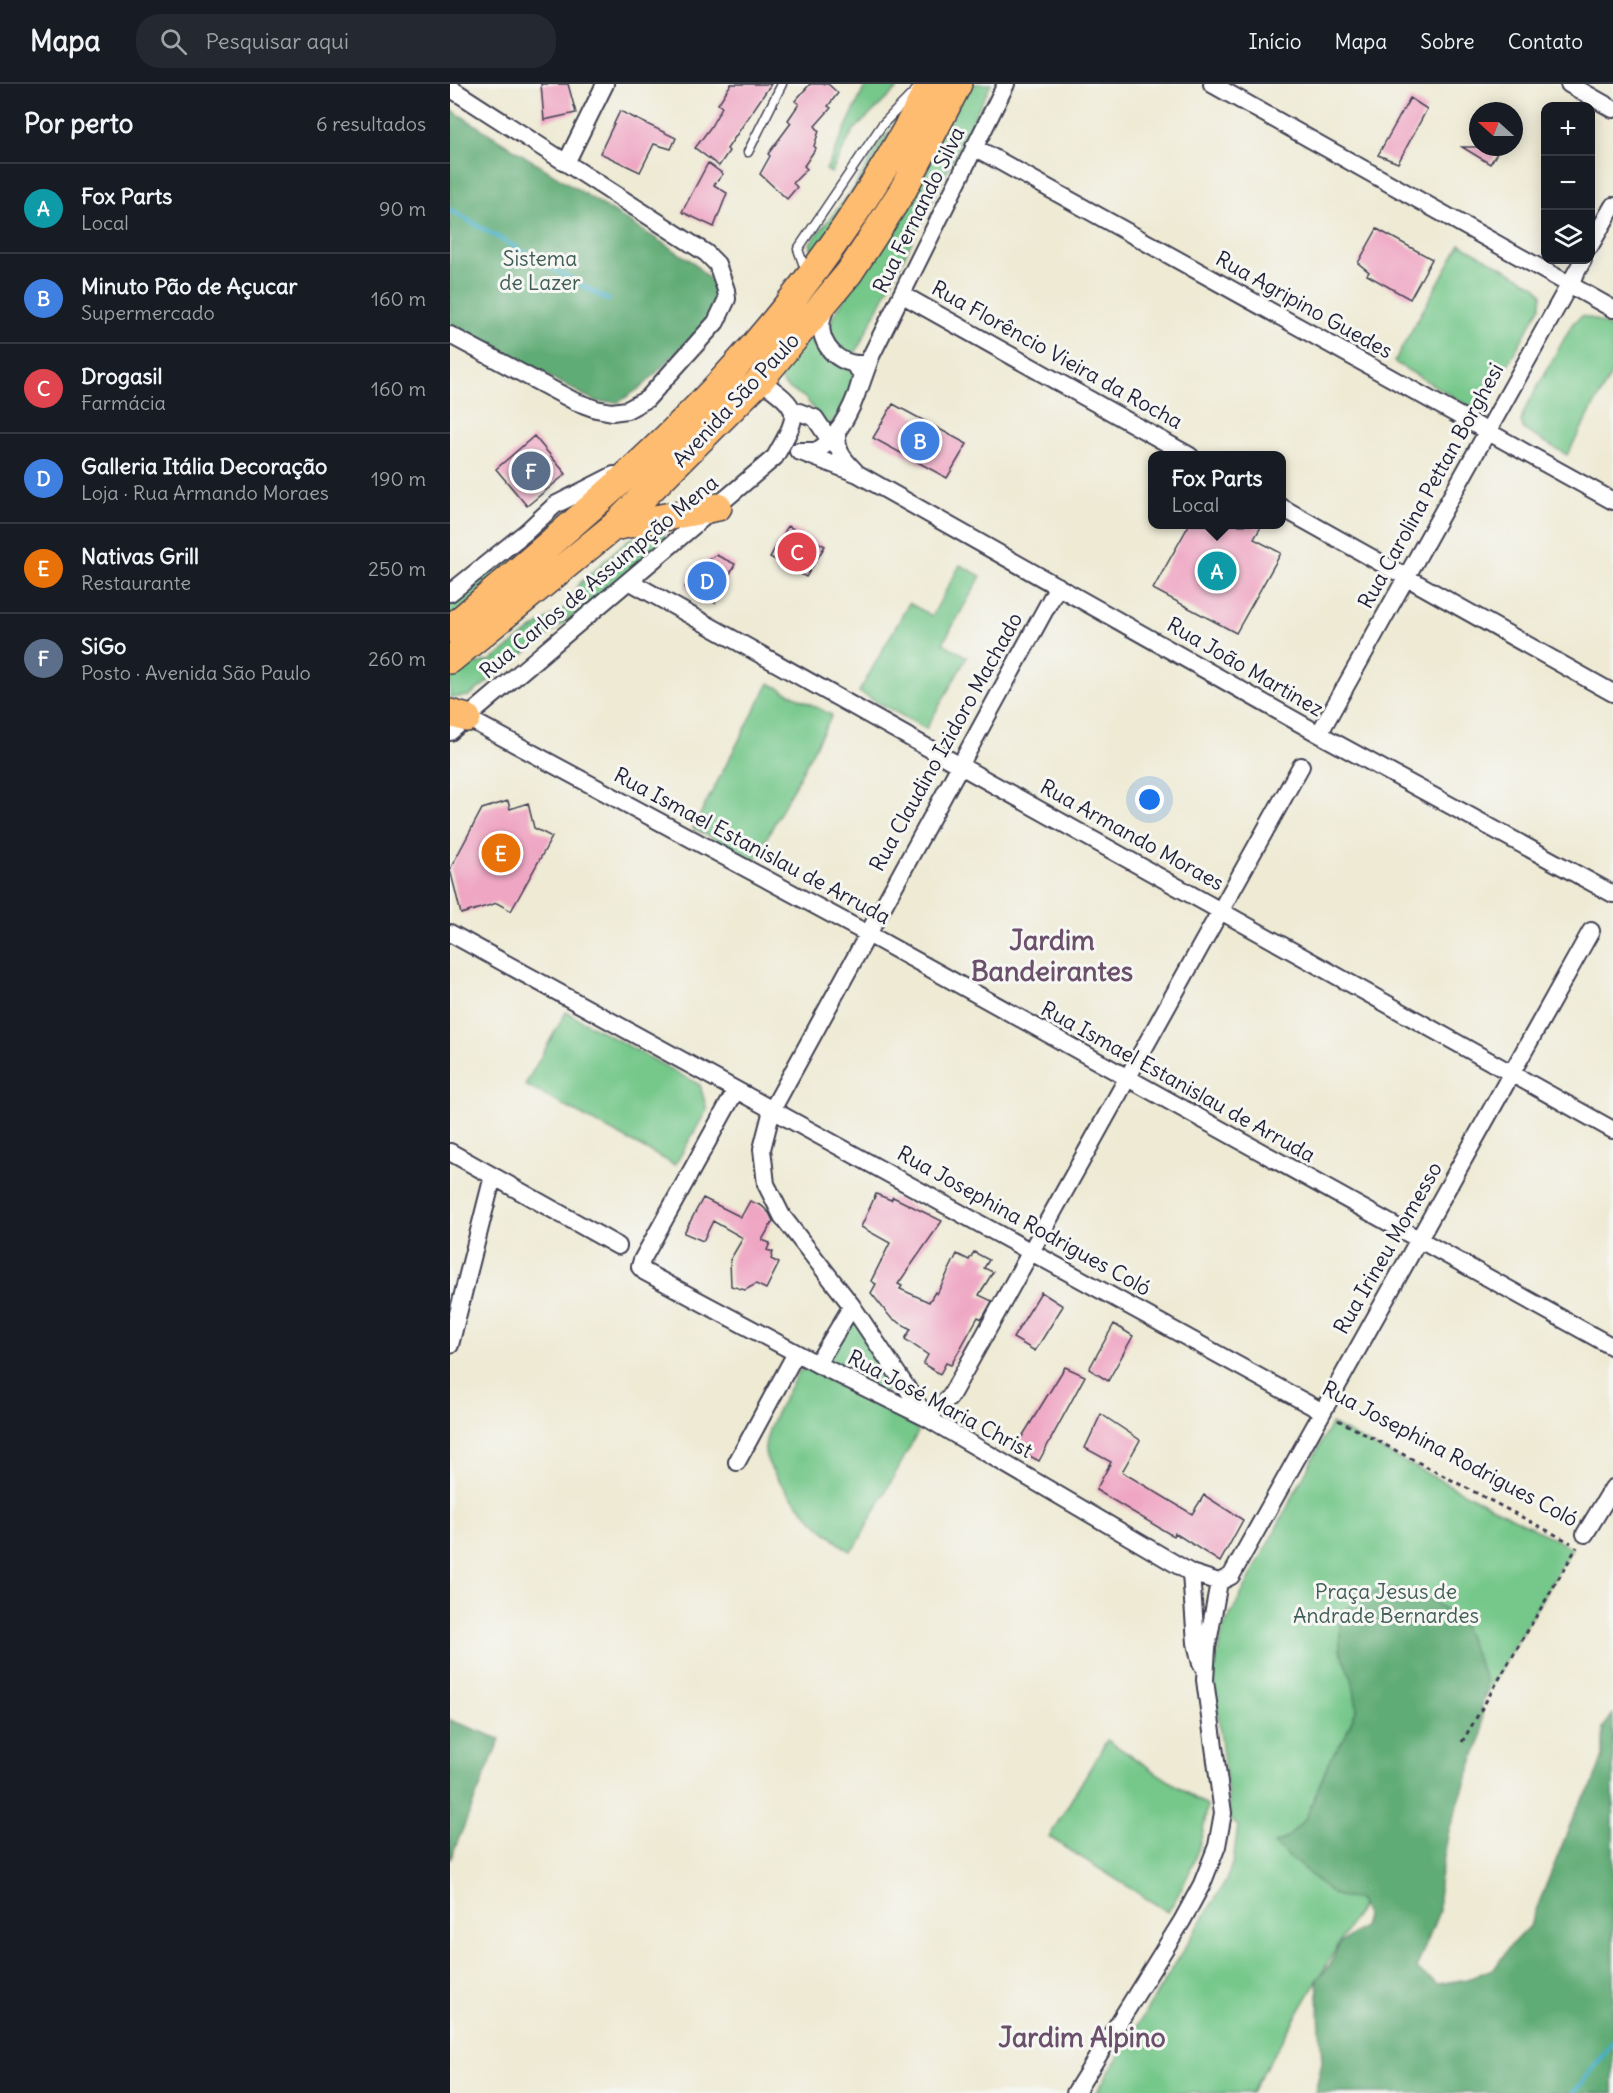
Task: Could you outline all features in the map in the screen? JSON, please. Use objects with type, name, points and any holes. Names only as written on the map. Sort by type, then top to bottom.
[{"type":"main road","name":"Avenida São Paulo","points":[[450,629],[622,481],[723,380],[809,277],[850,222],[906,132],[931,84]]},
{"type":"main road","name":"Avenida São Paulo","points":[[450,660],[613,527],[760,381],[849,273],[903,190],[958,84]]},
{"type":"main road","points":[[723,380],[743,375],[760,381]]},
{"type":"main road","points":[[613,527],[718,507]]},
{"type":"street","points":[[567,161],[605,84]]},
{"type":"street","name":"Rua Fernando Silva","points":[[798,451],[817,451],[834,434],[860,387],[872,356],[1006,84]]},
{"type":"street","points":[[1212,84],[1613,309]]},
{"type":"street","points":[[1569,84],[1613,109]]},
{"type":"street","points":[[450,88],[567,161],[706,253],[723,276],[727,299],[716,322],[647,399],[627,410],[612,412],[596,409],[574,400],[450,335]]},
{"type":"street","name":"Rua Agripino Guedes","points":[[974,147],[1613,501]]},
{"type":"street","points":[[1595,237],[1613,206]]},
{"type":"street","name":"Rua Carolina Pettan Borghesi","points":[[1319,734],[1581,264]]},
{"type":"street","points":[[849,273],[823,315],[820,330],[824,344],[832,353],[860,365],[872,356]]},
{"type":"street","name":"Rua Florêncio Vieira da Rocha","points":[[903,294],[1181,451]]},
{"type":"street","points":[[854,364],[862,373],[860,387]]},
{"type":"street","points":[[760,381],[784,398],[794,410],[815,418],[834,434]]},
{"type":"street","points":[[775,457],[795,421],[794,410]]},
{"type":"street","name":"Rua João Martinez","points":[[834,434],[838,450],[858,474]]},
{"type":"street","points":[[450,593],[526,532],[555,505],[608,480],[638,455],[668,435]]},
{"type":"street","points":[[775,457],[798,451]]},
{"type":"street","name":"Rua João Martinez","points":[[798,451],[858,474],[1319,734],[1613,894]]},
{"type":"street","name":"Rua Carlos de Assumpção Mena","points":[[456,721],[629,581],[775,457]]},
{"type":"street","points":[[1286,510],[1613,693]]},
{"type":"street","name":"Rua Armando Moraes","points":[[629,581],[1613,1130]]},
{"type":"street","name":"Rua Claudino Izidoro Machado","points":[[927,1418],[852,1306],[782,1216],[766,1184],[762,1149],[772,1110],[958,764],[1058,585]]},
{"type":"street","name":"Rua Ismael Estanislau de Arruda","points":[[456,721],[868,934],[1127,1080],[1613,1347]]},
{"type":"street","points":[[927,1418],[950,1397],[1301,766]]},
{"type":"street","name":"Rua Irineu Momesso","points":[[1219,1582],[1231,1576],[1591,931]]},
{"type":"street","name":"Rua Josephina Rodrigues Coló","points":[[450,933],[1322,1411]]},
{"type":"street","name":"Rua José Maria Christ","points":[[736,1090],[640,1267],[645,1272],[796,1353],[927,1418],[1191,1573],[1219,1582]]},
{"type":"street","points":[[450,1152],[618,1246]]},
{"type":"street","points":[[450,1345],[493,1176]]},
{"type":"street","points":[[817,1364],[852,1306]]},
{"type":"street","points":[[736,1462],[796,1353]]},
{"type":"street","points":[[1581,1540],[1613,1488]]},
{"type":"street","points":[[1075,2093],[1182,1921],[1202,1884],[1217,1846],[1223,1813],[1205,1680],[1196,1643],[1191,1573]]},
{"type":"street","points":[[1205,1680],[1219,1582]]},
{"type":"lane","points":[[748,152],[782,84]]},
{"type":"lane","points":[[809,277],[798,249],[882,125],[923,84]]},
{"type":"path","name":"Rua Josephina Rodrigues Coló","points":[[1322,1411],[1581,1540]]},
{"type":"path","points":[[1462,1742],[1581,1540]]},
{"type":"green space","points":[[866,84],[902,84],[853,131],[831,173],[826,170]]},
{"type":"green space","points":[[969,84],[991,84],[854,356],[843,353],[832,343],[829,327],[834,314],[861,276]]},
{"type":"green space","name":"Sistema de Lazer","points":[[450,109],[693,262],[712,282],[714,301],[706,323],[643,386],[619,402],[597,402],[450,324]]},
{"type":"green space","points":[[899,123],[816,251],[811,248],[810,243],[852,191],[882,139]]},
{"type":"green space","points":[[1460,244],[1536,286],[1542,294],[1541,306],[1487,401],[1481,407],[1474,409],[1394,362]]},
{"type":"green space","points":[[1582,316],[1594,319],[1613,329],[1613,371],[1567,455],[1524,430],[1521,422],[1524,411],[1573,323]]},
{"type":"green space","points":[[810,330],[820,354],[852,371],[852,386],[847,401],[827,427],[807,400],[786,386],[780,378],[779,371]]},
{"type":"green space","points":[[573,503],[578,506],[450,622],[450,604]]},
{"type":"green space","points":[[663,532],[667,543],[469,696],[450,698],[450,677],[464,667],[492,660],[531,630],[565,608],[579,584],[629,539]]},
{"type":"green space","points":[[960,565],[981,576],[943,643],[967,657],[926,729],[859,692],[909,603],[932,616]]},
{"type":"green space","points":[[769,683],[832,715],[755,860],[693,828]]},
{"type":"green space","points":[[566,1012],[700,1085],[707,1110],[675,1165],[525,1085]]},
{"type":"green space","points":[[853,1314],[895,1375],[884,1393],[823,1365]]},
{"type":"green space","points":[[807,1369],[916,1427],[918,1432],[856,1546],[850,1551],[827,1533],[798,1504],[784,1488],[767,1458],[765,1446],[774,1417],[799,1371]]},
{"type":"green space","name":"Praça Jesus de Andrade Bernardes","points":[[1331,1424],[1572,1548],[1251,2093],[1096,2093],[1226,1881],[1233,1861],[1238,1826],[1231,1821],[1213,1673],[1223,1629]]},
{"type":"green space","points":[[1387,1590],[1415,1590],[1460,1619],[1486,1681],[1482,1707],[1482,1735],[1449,1830],[1439,1883],[1439,1911],[1416,1969],[1438,1984],[1468,1979],[1495,1968],[1510,1946],[1530,1925],[1577,1808],[1592,1786],[1603,1756],[1603,1728],[1613,1714],[1613,2093],[1315,2093],[1322,2062],[1317,1979],[1330,1965],[1340,1943],[1363,1927],[1366,1916],[1358,1899],[1343,1898],[1332,1893],[1274,1844],[1287,1838],[1306,1818],[1330,1759],[1345,1737],[1357,1708],[1352,1678],[1340,1650],[1340,1622],[1357,1595]]},
{"type":"green space","points":[[450,1720],[500,1739],[450,1860]]},
{"type":"green space","points":[[1107,1740],[1207,1806],[1202,1835],[1194,1861],[1168,1912],[1049,1837]]},
{"type":"building","points":[[541,84],[568,84],[576,113],[544,120]]},
{"type":"building","points":[[731,84],[771,84],[727,149],[729,151],[719,166],[695,148],[722,107],[718,104]]},
{"type":"building","points":[[810,84],[828,84],[838,93],[828,106],[831,108],[815,126],[819,131],[814,146],[816,148],[804,166],[807,169],[793,183],[797,187],[787,199],[760,174],[770,156],[768,154],[791,123],[788,120],[799,104],[795,101]]},
{"type":"building","points":[[1410,98],[1427,109],[1398,163],[1378,155]]},
{"type":"building","points":[[620,111],[676,138],[671,149],[654,144],[640,172],[600,153]]},
{"type":"building","points":[[1477,156],[1495,156],[1490,164]]},
{"type":"building","points":[[708,163],[723,174],[714,185],[727,193],[714,227],[682,212]]},
{"type":"building","points":[[1377,229],[1432,259],[1410,299],[1367,275],[1369,272],[1358,263]]},
{"type":"building","points":[[893,404],[967,444],[947,478],[873,438]]},
{"type":"building","points":[[534,436],[566,474],[527,506],[496,469]]},
{"type":"building","points":[[788,526],[825,546],[806,577],[770,557]]},
{"type":"building","points":[[1187,529],[1260,529],[1254,539],[1281,553],[1236,633],[1153,589]]},
{"type":"building","points":[[716,555],[735,564],[715,603],[685,587],[692,576],[698,575],[705,561]]},
{"type":"building","points":[[508,801],[510,809],[528,803],[534,828],[552,837],[511,911],[497,903],[461,914],[450,869],[482,809]]},
{"type":"building","points":[[876,1194],[891,1200],[893,1197],[942,1221],[898,1284],[902,1286],[900,1289],[929,1302],[935,1292],[937,1294],[957,1254],[969,1260],[974,1252],[989,1260],[984,1268],[993,1272],[979,1295],[992,1301],[982,1319],[978,1317],[951,1365],[946,1363],[940,1374],[923,1364],[928,1355],[905,1339],[911,1329],[891,1318],[871,1293],[876,1284],[871,1281],[890,1243],[861,1227]]},
{"type":"building","points":[[703,1198],[741,1217],[750,1201],[762,1206],[769,1213],[773,1221],[762,1240],[770,1243],[767,1250],[773,1252],[771,1259],[779,1263],[766,1289],[756,1284],[745,1290],[731,1286],[730,1260],[743,1238],[713,1221],[703,1241],[684,1233]]},
{"type":"building","points":[[1041,1292],[1063,1306],[1035,1351],[1013,1338]]},
{"type":"building","points":[[1114,1324],[1133,1336],[1108,1381],[1089,1369]]},
{"type":"building","points":[[1065,1367],[1085,1376],[1039,1461],[1015,1448]]},
{"type":"building","points":[[1101,1414],[1140,1440],[1122,1472],[1192,1514],[1204,1495],[1243,1520],[1220,1562],[1175,1533],[1173,1536],[1096,1490],[1111,1462],[1085,1448]]},
{"type":"waterway","points":[[450,210],[608,300]]},
{"type":"waterway","points":[[1574,2093],[1613,2042]]},
{"type":"place","name":"Minuto Pão de Açucar","points":[[920,441]]},
{"type":"place","name":"SiGo","points":[[531,471]]},
{"type":"place","name":"Drogasil","points":[[797,552]]},
{"type":"place","name":"Fox Parts","points":[[1217,571]]},
{"type":"place","name":"Galleria Itália Decoração","points":[[707,581]]},
{"type":"place","name":"Nativas Grill","points":[[501,853]]},
{"type":"district","name":"Jardim Bandeirantes","points":[[1052,956]]},
{"type":"district","name":"Jardim Alpino","points":[[1082,2038]]}]
